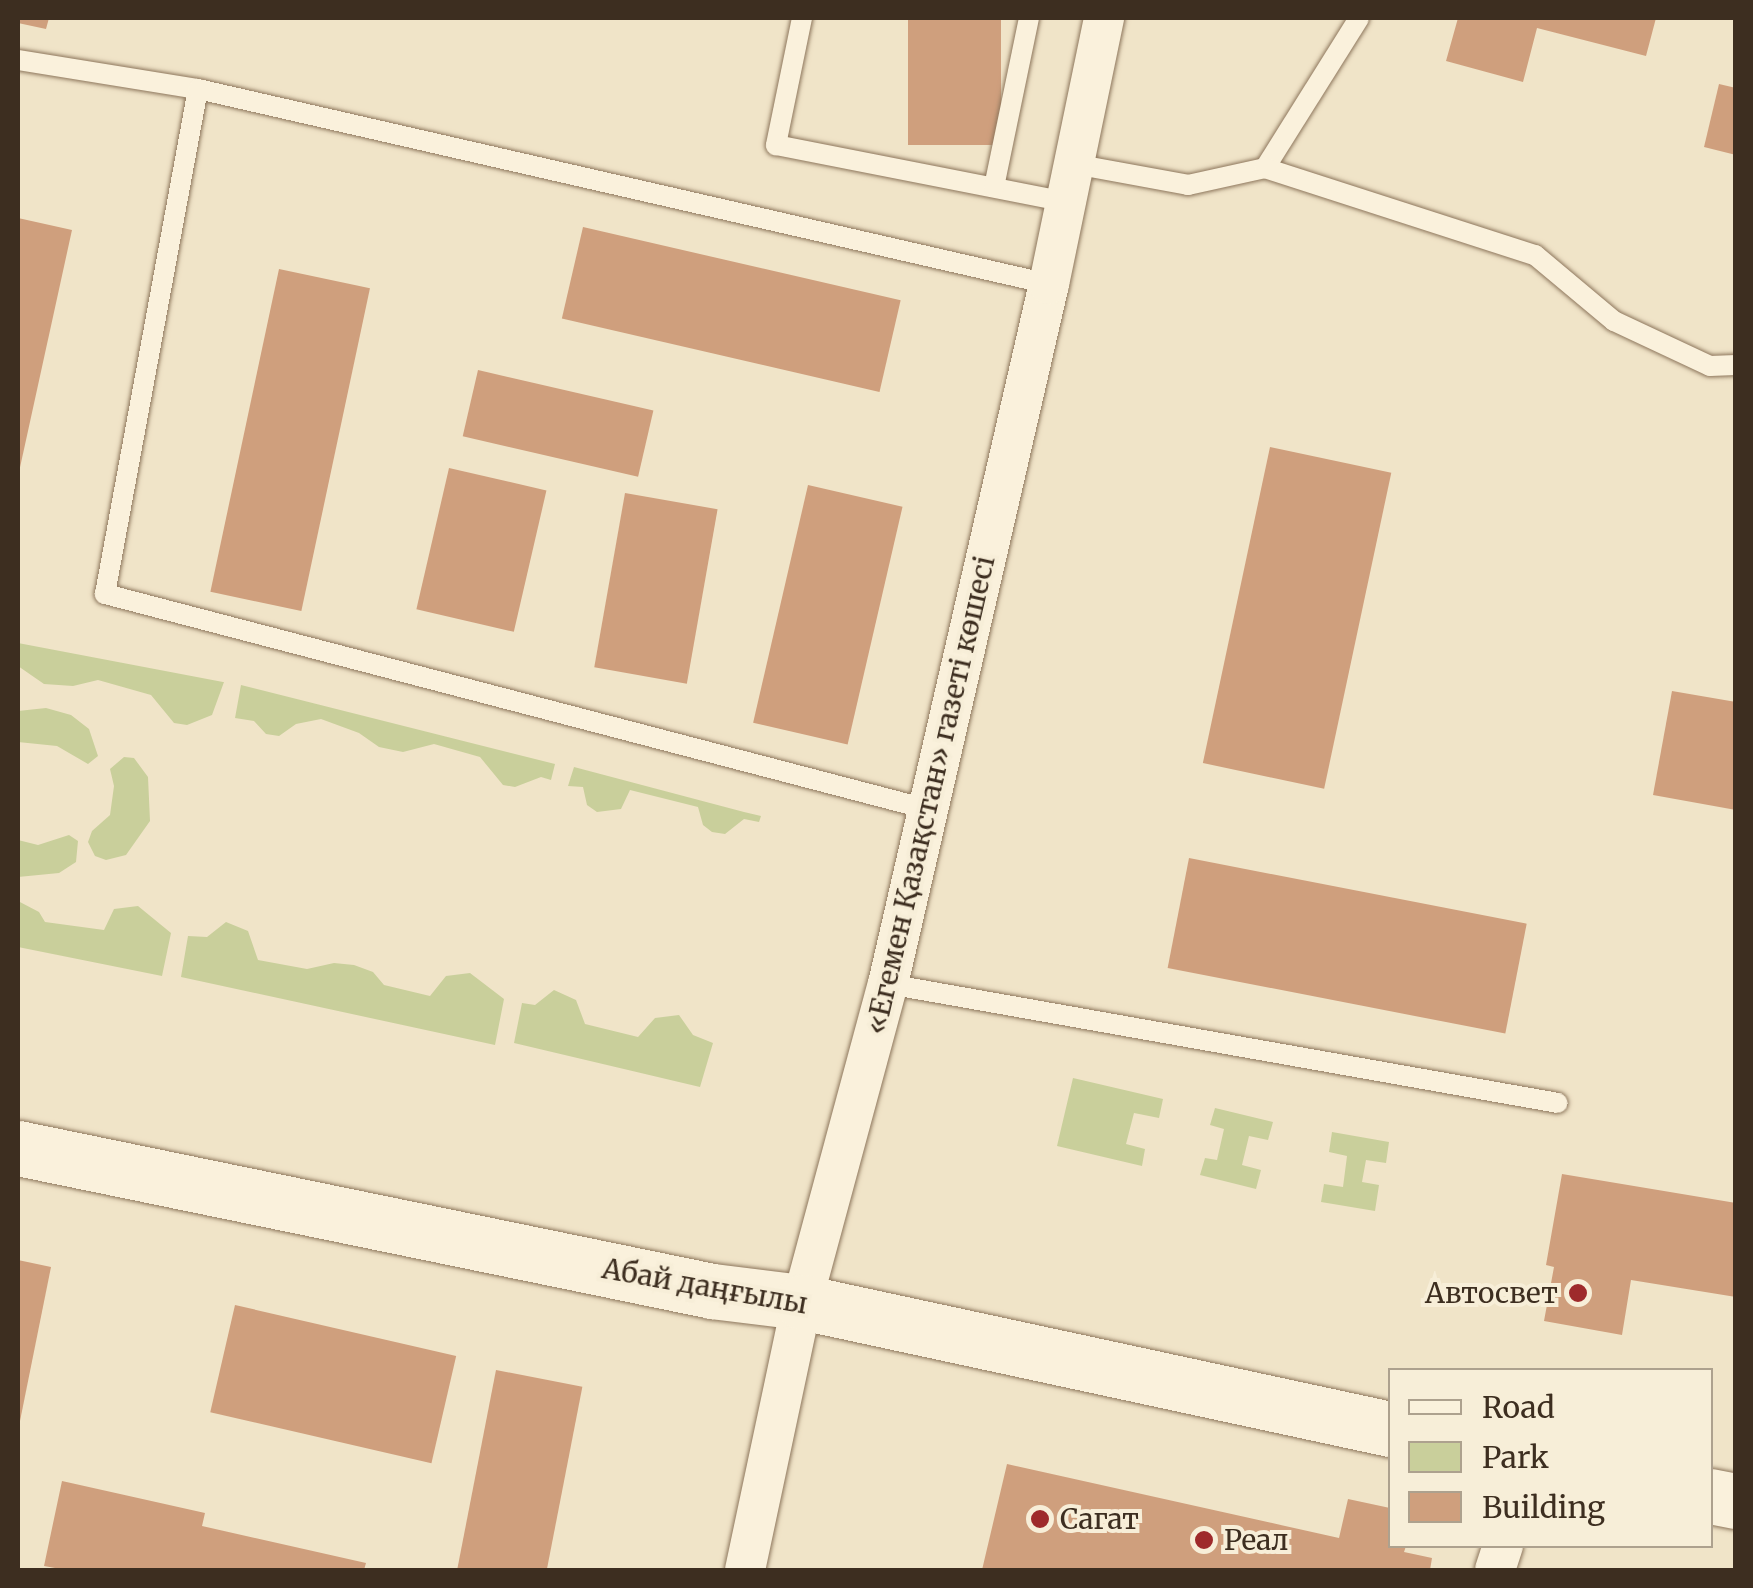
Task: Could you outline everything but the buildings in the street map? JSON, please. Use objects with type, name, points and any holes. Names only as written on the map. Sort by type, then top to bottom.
[{"type":"street","name":"«Егемен Қазақстан» газеті көшесі","points":[[746,1570],[802,1302],[888,984],[1049,284],[1104,18]]},
{"type":"street","name":"Абай даңғылы","points":[[18,1148],[712,1291],[802,1302],[1388,1429]]},
{"type":"lane","points":[[802,18],[776,145],[994,187],[1070,183],[1188,185],[1265,168],[1534,256],[1614,321],[1710,366],[1736,365]]},
{"type":"lane","points":[[994,187],[1028,18]]},
{"type":"lane","points":[[1265,168],[1359,18]]},
{"type":"lane","points":[[18,60],[198,90],[1049,284]]},
{"type":"lane","points":[[198,90],[105,594],[927,809]]},
{"type":"lane","points":[[888,984],[1558,1103]]},
{"type":"green space","points":[[18,643],[224,682],[212,715],[187,725],[174,723],[151,695],[98,680],[73,686],[44,684],[18,666]]},
{"type":"green space","points":[[241,685],[555,764],[551,780],[541,777],[515,787],[503,785],[480,757],[434,744],[403,752],[379,747],[359,733],[321,719],[296,724],[279,736],[266,734],[254,721],[235,718]]},
{"type":"green space","points":[[46,708],[71,715],[89,729],[98,756],[88,764],[57,746],[18,742],[18,711]]},
{"type":"green space","points":[[124,757],[134,758],[148,777],[150,821],[126,855],[106,860],[95,856],[88,842],[92,831],[110,815],[114,786],[110,769]]},
{"type":"green space","points":[[574,767],[761,816],[759,822],[744,819],[725,834],[712,832],[703,825],[698,807],[630,790],[621,809],[597,812],[587,805],[583,787],[568,786]]},
{"type":"green space","points":[[69,835],[78,841],[76,862],[59,873],[18,877],[18,840],[38,845]]},
{"type":"green space","points":[[18,901],[39,912],[45,922],[104,930],[114,909],[138,906],[171,933],[162,976],[18,947]]},
{"type":"green space","points":[[226,922],[248,931],[258,960],[307,969],[334,963],[354,965],[373,972],[384,985],[430,996],[446,976],[470,973],[504,999],[495,1045],[181,977],[188,936],[207,937]]},
{"type":"green space","points":[[554,990],[576,1000],[585,1024],[638,1037],[655,1018],[679,1015],[693,1035],[713,1043],[700,1087],[514,1043],[522,1003],[535,1005]]},
{"type":"green space","points":[[1073,1078],[1163,1099],[1159,1118],[1134,1113],[1126,1144],[1145,1149],[1142,1166],[1057,1146]]},
{"type":"green space","points":[[1215,1108],[1273,1122],[1268,1140],[1249,1136],[1242,1165],[1261,1170],[1256,1189],[1200,1175],[1205,1158],[1217,1160],[1224,1129],[1210,1125]]},
{"type":"green space","points":[[1332,1132],[1389,1142],[1386,1163],[1366,1160],[1362,1182],[1379,1185],[1375,1211],[1321,1202],[1324,1184],[1343,1187],[1347,1156],[1329,1152]]},
{"type":"place","name":"Автосвет","points":[[1578,1293]]},
{"type":"place","name":"Сагат","points":[[1040,1519]]},
{"type":"place","name":"Реал","points":[[1204,1540]]}]
